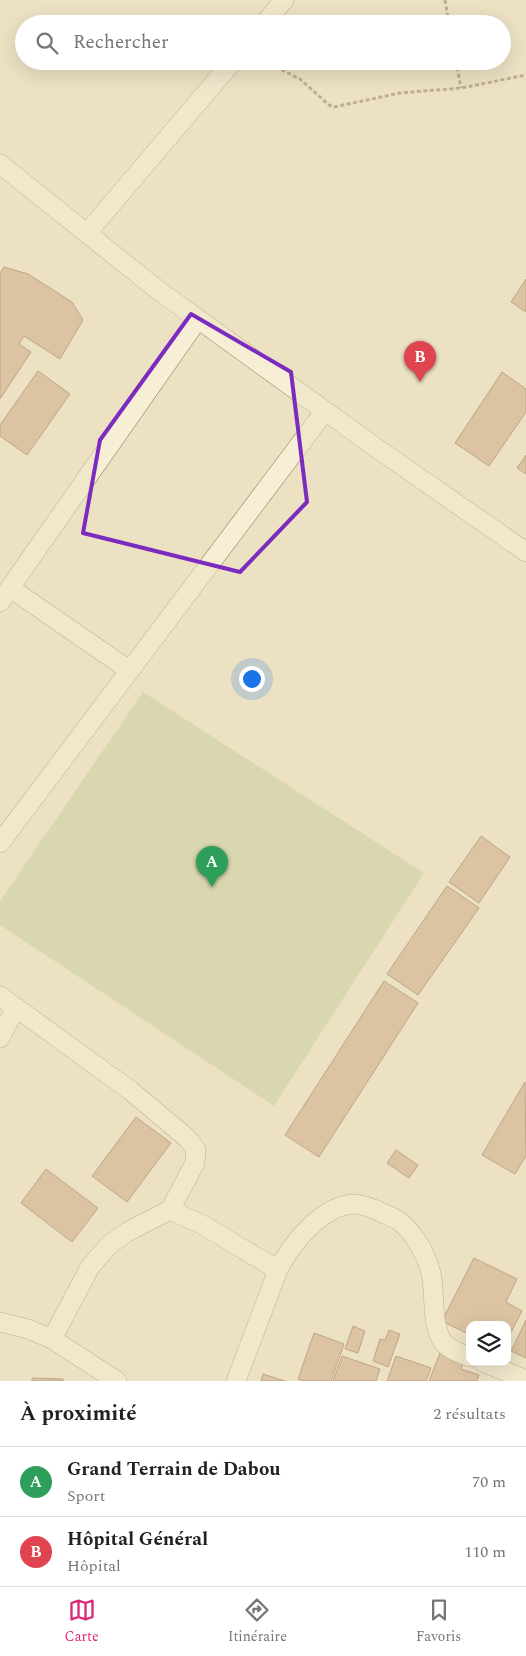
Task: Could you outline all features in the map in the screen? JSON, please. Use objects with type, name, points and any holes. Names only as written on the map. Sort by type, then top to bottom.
[{"type":"street","points":[[272,15],[284,0]]},
{"type":"street","points":[[87,233],[225,70]]},
{"type":"street","points":[[0,164],[158,290],[325,411],[526,552]]},
{"type":"street","points":[[129,670],[3,598],[198,318]]},
{"type":"street","points":[[0,843],[325,411]]},
{"type":"street","points":[[0,996],[131,1091],[187,1138],[196,1150],[195,1163],[170,1210],[127,1232],[109,1245],[90,1267],[52,1339]]},
{"type":"street","points":[[0,1038],[16,1007]]},
{"type":"street","points":[[236,1381],[286,1253],[310,1227],[332,1210],[353,1204],[372,1208],[398,1220],[416,1240],[428,1262],[434,1296],[436,1327],[442,1342],[466,1355]]},
{"type":"street","points":[[170,1210],[211,1229],[278,1270]]},
{"type":"street","points":[[0,1322],[28,1329],[52,1339],[117,1381]]},
{"type":"street","points":[[493,1366],[526,1380]]},
{"type":"path","points":[[445,0],[448,15]]},
{"type":"path","points":[[282,70],[300,79],[329,105],[334,107],[400,93],[461,88],[526,75]]},
{"type":"path","points":[[458,70],[461,88]]},
{"type":"highlighted area","points":[[191,314],[291,372],[307,502],[240,572],[83,533],[100,440]]},
{"type":"green space","points":[[143,692],[424,873],[274,1106],[0,925],[0,901]]},
{"type":"building","points":[[4,267],[28,274],[72,302],[83,320],[60,359],[24,336],[19,344],[31,352],[0,399],[0,273]]},
{"type":"building","points":[[526,279],[526,312],[511,302]]},
{"type":"building","points":[[38,371],[70,394],[27,455],[0,436],[0,425]]},
{"type":"building","points":[[502,372],[526,389],[526,412],[489,466],[455,443]]},
{"type":"building","points":[[526,455],[526,474],[517,468]]},
{"type":"building","points":[[481,836],[510,857],[479,903],[449,882]]},
{"type":"building","points":[[447,886],[479,908],[418,995],[387,974]]},
{"type":"building","points":[[384,981],[418,1003],[319,1157],[285,1135]]},
{"type":"building","points":[[525,1082],[526,1156],[515,1174],[482,1155]]},
{"type":"building","points":[[136,1117],[171,1143],[127,1202],[92,1176]]},
{"type":"building","points":[[396,1150],[418,1165],[409,1178],[387,1163]]},
{"type":"building","points":[[46,1169],[98,1208],[72,1242],[21,1203]]},
{"type":"building","points":[[474,1258],[517,1279],[506,1302],[522,1311],[511,1332],[511,1321],[466,1321],[466,1333],[442,1321]]},
{"type":"building","points":[[526,1320],[526,1358],[511,1351]]},
{"type":"building","points":[[353,1326],[365,1331],[358,1353],[345,1349]]},
{"type":"building","points":[[389,1330],[400,1334],[388,1367],[373,1361],[380,1339],[385,1340]]},
{"type":"building","points":[[314,1333],[344,1344],[331,1381],[303,1381],[298,1379]]},
{"type":"building","points":[[440,1353],[464,1361],[461,1369],[479,1375],[477,1381],[429,1381]]},
{"type":"building","points":[[342,1356],[380,1369],[376,1381],[333,1381]]},
{"type":"building","points":[[396,1356],[431,1368],[426,1381],[387,1381]]},
{"type":"building","points":[[263,1374],[285,1381],[261,1381]]},
{"type":"building","points":[[32,1378],[63,1379],[63,1381],[32,1381]]},
{"type":"place","name":"Hôpital Général","points":[[420,382]]},
{"type":"place","name":"Grand Terrain de Dabou","points":[[212,887]]}]
